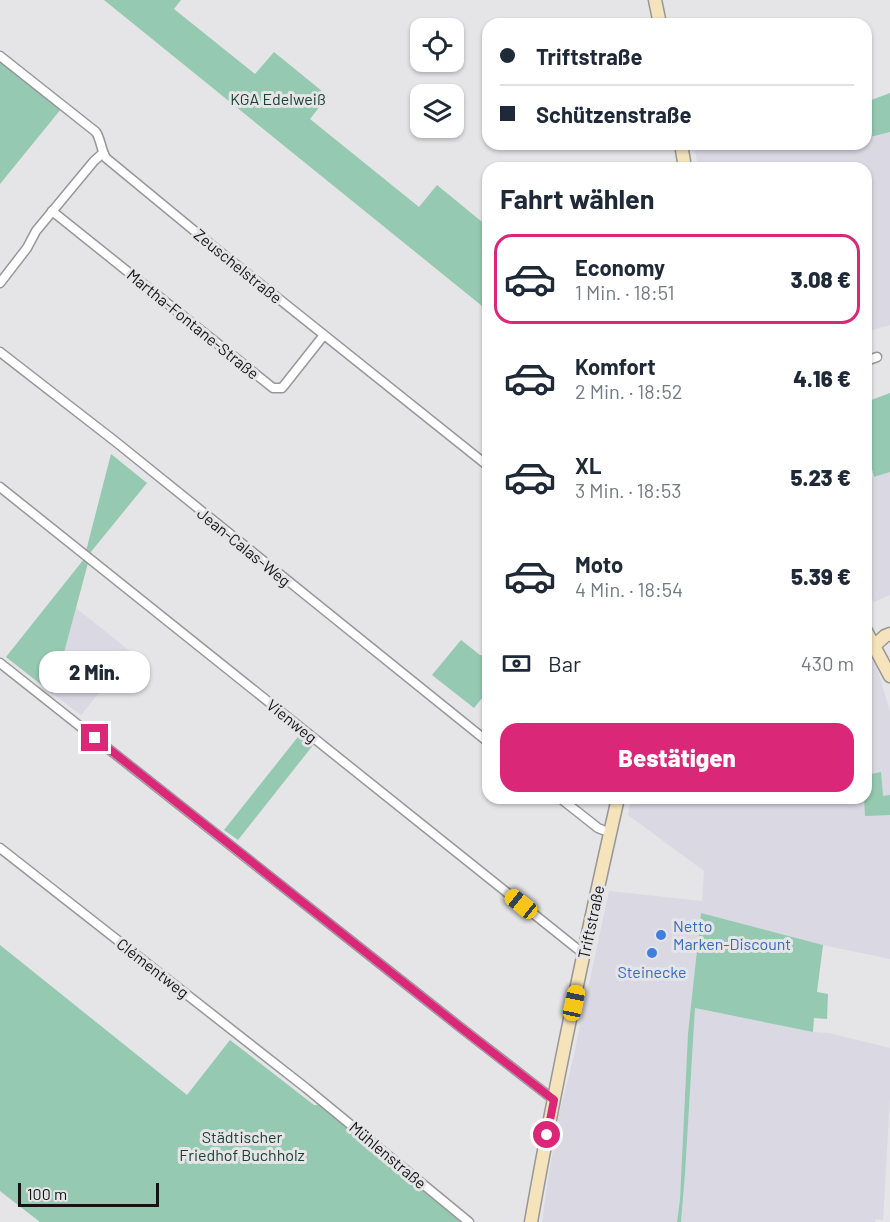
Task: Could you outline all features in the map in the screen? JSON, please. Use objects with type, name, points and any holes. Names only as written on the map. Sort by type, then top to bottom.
[{"type":"main road","points":[[656,0],[659,18]]},
{"type":"main road","points":[[872,647],[890,634]]},
{"type":"main road","points":[[872,651],[888,667]]},
{"type":"main road","name":"Triftstraße","points":[[531,1222],[554,1100],[617,804]]},
{"type":"street","name":"Zeuschelstraße","points":[[0,56],[96,132],[106,158],[482,461]]},
{"type":"street","points":[[0,283],[27,248],[36,231],[103,153]]},
{"type":"street","name":"Martha-Fontane-Straße","points":[[52,211],[273,388],[282,388],[324,335]]},
{"type":"street","name":"Jean-Calas-Weg","points":[[0,352],[116,442],[482,737]]},
{"type":"street","points":[[872,358],[877,357]]},
{"type":"street","name":"Vienweg","points":[[0,487],[584,954]]},
{"type":"street","points":[[0,663],[554,1100]]},
{"type":"street","points":[[568,804],[598,828],[610,832]]},
{"type":"street","name":"Clémentweg","points":[[0,848],[306,1088]]},
{"type":"street","name":"Mühlenstraße","points":[[306,1088],[469,1222]]},
{"type":"shaded area","points":[[890,132],[890,325],[872,330],[872,162],[697,162],[695,150],[872,150],[872,136]]},
{"type":"shaded area","points":[[890,472],[890,595],[874,602],[872,598],[872,478]]},
{"type":"shaded area","points":[[76,608],[131,652],[81,715],[53,694]]},
{"type":"shaded area","points":[[873,661],[890,712],[890,959],[823,945],[701,913],[688,1033],[677,1222],[542,1222],[560,1110],[609,891],[702,901],[704,871],[628,815],[630,804],[872,804]]},
{"type":"shaded area","points":[[695,1008],[813,1032],[829,1033],[890,1048],[890,1098],[883,1220],[876,1219],[875,1222],[681,1222]]},
{"type":"green space","name":"KGA Edelweiß","points":[[104,0],[181,0],[174,9],[255,74],[274,52],[328,96],[310,119],[419,207],[437,185],[482,222],[482,306]]},
{"type":"green space","points":[[0,62],[61,109],[0,184]]},
{"type":"green space","points":[[890,93],[890,132],[872,136],[872,100]]},
{"type":"green space","points":[[890,393],[890,472],[874,477],[872,469],[872,400]]},
{"type":"green space","points":[[111,454],[147,483],[90,553],[86,551]]},
{"type":"green space","points":[[84,559],[88,563],[53,694],[6,657]]},
{"type":"green space","points":[[461,640],[482,655],[482,698],[474,708],[432,675]]},
{"type":"green space","points":[[301,733],[314,744],[238,840],[224,830]]},
{"type":"green space","points":[[881,772],[883,796],[890,795],[890,815],[865,816],[864,804],[872,804],[872,774]]},
{"type":"green space","points":[[701,913],[823,945],[817,992],[828,994],[827,1019],[814,1018],[813,1032],[695,1008],[681,1222],[677,1222],[688,1033]]},
{"type":"green space","name":"Städtischer Friedhof Buchholz","points":[[0,945],[187,1095],[230,1040],[314,1105],[319,1105],[349,1127],[463,1222],[40,1222],[0,1191]]},
{"type":"place","name":"Netto Marken-Discount","points":[[661,935]]},
{"type":"place","name":"Steinecke","points":[[652,953]]},
{"type":"route","points":[[95,738],[554,1100],[547,1135]]}]
